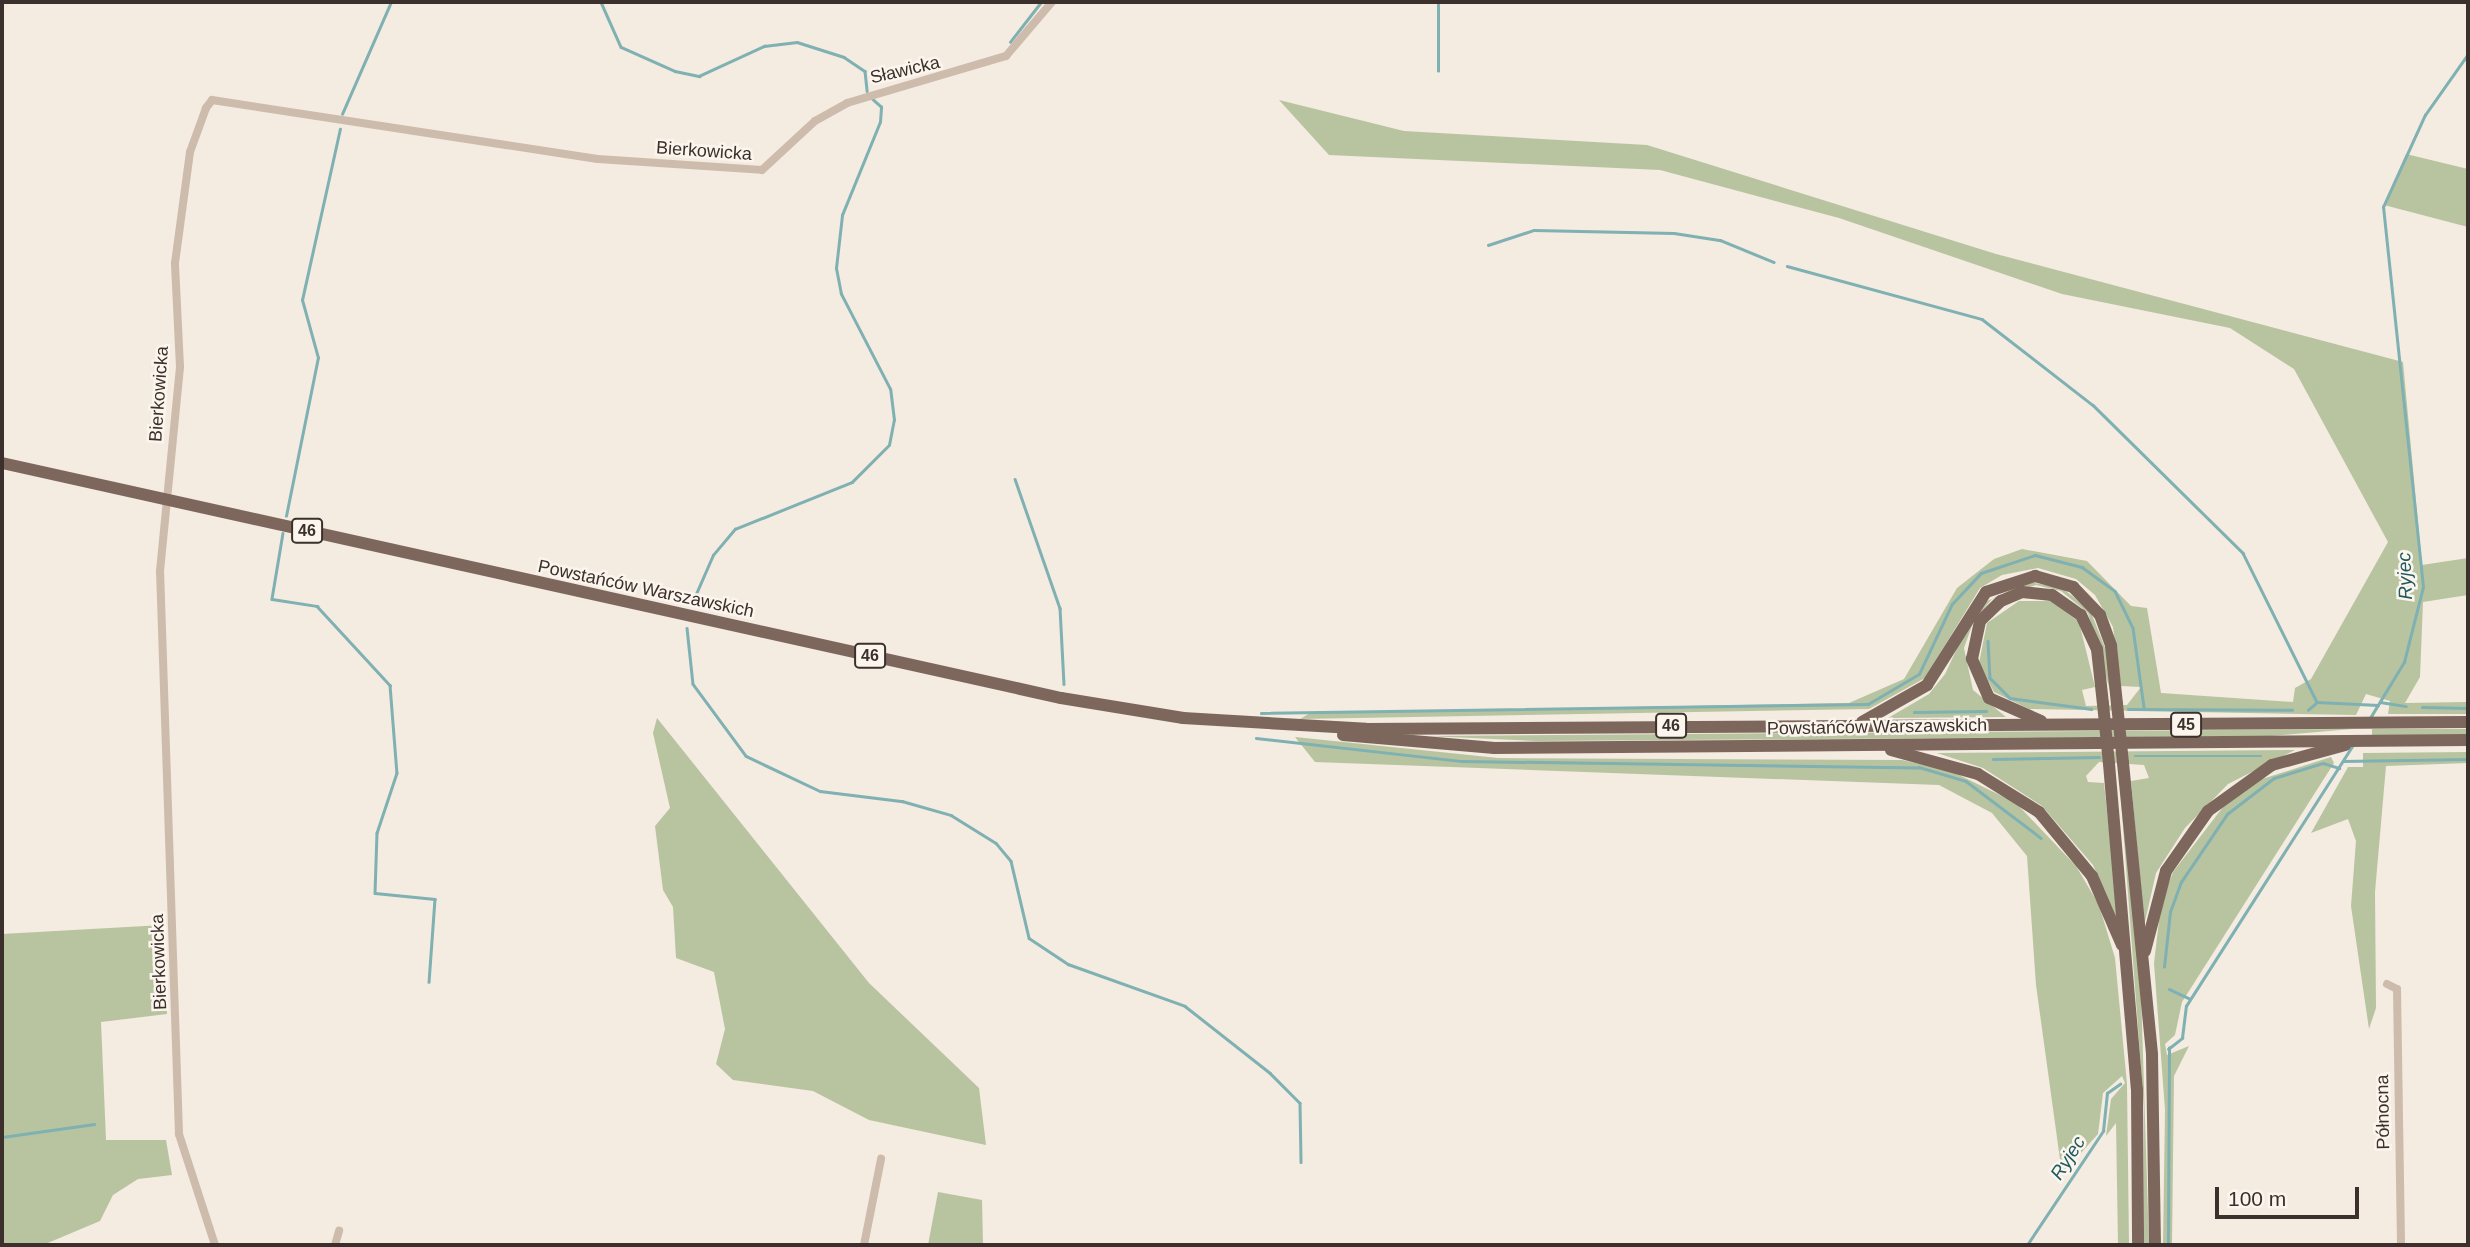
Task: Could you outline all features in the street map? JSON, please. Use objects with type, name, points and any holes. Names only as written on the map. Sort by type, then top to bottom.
[{"type":"main road","name":"Powstańców Warszawskich","points":[[2,463],[1061,698],[1435,746],[2345,743]]},
{"type":"main road","points":[[1856,724],[1899,706],[1927,685],[1986,592],[2035,576],[2073,587],[2100,615],[2111,646],[2144,958],[2155,1106],[2155,1245]]},
{"type":"main road","points":[[2054,726],[1998,704],[1977,679],[1972,659],[1976,631],[1992,608],[2011,596],[2052,595],[2081,615],[2097,649],[2137,1089],[2138,1245]]},
{"type":"main road","name":"Powstańców Warszawskich","points":[[1287,727],[1856,724],[2054,726],[2468,722]]},
{"type":"main road","points":[[2144,958],[2166,871],[2208,811],[2272,765],[2345,743],[2365,740],[2468,740]]},
{"type":"main road","points":[[1867,744],[1963,768],[2039,812],[2092,876],[2127,958]]},
{"type":"street","name":"Sławicka","points":[[762,170],[815,121],[847,103],[1006,56],[1052,2]]},
{"type":"street","name":"Bierkowicka","points":[[215,1245],[179,1134],[160,571],[180,367],[175,264],[197,125],[212,100],[598,159],[762,170]]},
{"type":"street","name":"Północna","points":[[2387,984],[2397,989],[2401,1245]]},
{"type":"street","points":[[864,1245],[881,1159]]},
{"type":"street","points":[[335,1245],[339,1231]]},
{"type":"green space","points":[[1279,100],[1404,131],[1647,145],[1996,254],[2403,362],[2422,565],[2468,558],[2468,595],[2423,602],[2420,677],[2405,703],[2468,702],[2468,714],[2388,714],[2390,701],[2366,694],[2356,715],[2029,709],[1994,692],[1979,663],[1987,623],[2019,601],[2052,601],[2079,622],[2095,687],[2082,690],[2086,706],[2127,705],[2141,687],[2121,686],[2113,627],[2095,595],[2076,579],[2038,568],[2002,575],[1980,588],[1925,678],[1869,709],[1300,719],[1310,713],[1849,703],[1904,679],[1957,588],[1994,559],[2022,549],[2087,561],[2131,606],[2147,608],[2161,693],[2293,702],[2295,688],[2311,679],[2388,542],[2294,369],[2230,328],[2062,294],[1839,218],[1660,170],[1329,155]]},
{"type":"green space","points":[[2406,154],[2468,169],[2468,227],[2384,205]]},
{"type":"green space","points":[[2029,582],[2062,588],[2090,610],[2106,650],[2111,694],[2088,613],[2061,591],[2036,585],[1992,599],[1974,620],[1964,648],[1973,690],[2006,717],[1888,718],[1929,694],[1945,674],[1970,621],[1985,602]]},
{"type":"green space","points":[[657,718],[869,983],[979,1088],[986,1145],[869,1120],[813,1091],[733,1080],[716,1064],[725,1029],[714,972],[676,958],[673,907],[663,890],[655,826],[670,808],[653,733]]},
{"type":"green space","points":[[2352,729],[2272,736],[1536,741],[1427,736]]},
{"type":"green space","points":[[2372,729],[2468,729],[2468,735],[2372,735]]},
{"type":"green space","points":[[1295,737],[1498,758],[1902,760],[1951,771],[2016,803],[2076,866],[2099,905],[2115,958],[2127,1084],[2129,1245],[2118,1245],[2116,1123],[2106,1136],[2111,1099],[2125,1083],[2122,1076],[2103,1093],[2098,1134],[2062,1174],[2036,985],[2027,856],[1992,813],[1939,785],[1315,762]]},
{"type":"green space","points":[[2295,750],[2228,784],[2185,828],[2156,873],[2144,926],[2131,781],[2149,778],[2144,765],[2099,762],[2086,776],[2088,782],[2104,783],[2119,924],[2093,865],[2042,806],[1983,768],[1937,753]]},
{"type":"green space","points":[[2468,752],[2468,763],[2386,766],[2375,892],[2376,1008],[2369,1029],[2351,906],[2356,841],[2348,819],[2311,833],[2348,767],[2363,767],[2363,753]]},
{"type":"green space","points":[[2331,757],[2334,763],[2182,1002],[2175,1035],[2165,1044],[2167,1055],[2189,1046],[2174,1076],[2172,1245],[2163,1245],[2165,1110],[2154,963],[2161,904],[2173,872],[2223,807],[2256,781]]},
{"type":"green space","points":[[2119,773],[2141,992],[2149,1245],[2144,1245],[2144,1108]]},
{"type":"green space","points":[[163,925],[167,1014],[101,1022],[106,1140],[166,1140],[172,1175],[138,1179],[113,1195],[100,1221],[43,1245],[2,1245],[2,934]]},
{"type":"green space","points":[[938,1192],[982,1200],[983,1245],[928,1245]]},
{"type":"waterway","points":[[342,114],[391,2]]},
{"type":"waterway","points":[[601,2],[621,47],[675,71],[699,76],[764,46],[797,42],[844,57],[865,71],[867,91]]},
{"type":"waterway","points":[[1010,42],[1041,2]]},
{"type":"waterway","points":[[1438,2],[1438,71]]},
{"type":"waterway","name":"Ryjec","points":[[2370,718],[2404,662],[2423,587],[2383,207],[2425,115],[2468,54]]},
{"type":"waterway","points":[[692,603],[713,555],[735,529],[852,482],[889,445],[894,420],[890,389],[841,294],[836,268],[842,215],[880,122],[881,107],[871,98]]},
{"type":"waterway","points":[[286,516],[318,358],[302,300],[340,129]]},
{"type":"waterway","points":[[1488,245],[1534,230],[1674,233],[1720,240],[1774,262]]},
{"type":"waterway","points":[[1787,266],[1982,319],[2093,405],[2243,553],[2317,702],[2378,705]]},
{"type":"waterway","points":[[1015,479],[1060,608],[1064,684]]},
{"type":"waterway","points":[[283,533],[272,599],[317,606],[390,685],[397,773],[377,833],[375,893],[435,899],[429,982]]},
{"type":"waterway","points":[[1261,713],[1868,704],[1919,674],[1952,604],[1981,573],[2035,555],[2082,567],[2115,591],[2133,628],[2144,707]]},
{"type":"waterway","points":[[687,628],[693,684],[746,756],[820,791],[902,801],[951,815],[996,843],[1011,861],[1029,938],[1068,964],[1185,1006],[1270,1073],[1300,1103],[1301,1162]]},
{"type":"waterway","points":[[1988,641],[1990,678],[2010,698],[2091,709]]},
{"type":"waterway","points":[[2380,702],[2406,706]]},
{"type":"waterway","points":[[2308,710],[2316,703]]},
{"type":"waterway","points":[[2422,707],[2468,708]]},
{"type":"waterway","points":[[2128,709],[2292,710]]},
{"type":"waterway","points":[[1914,712],[1986,711]]},
{"type":"waterway","points":[[1256,738],[1462,761],[1919,767],[1966,781],[2041,838]]},
{"type":"waterway","name":"Ryjec","points":[[2168,1049],[2182,1038],[2186,1006],[2353,745]]},
{"type":"waterway","points":[[2135,756],[2261,756]]},
{"type":"waterway","points":[[1993,759],[2099,757]]},
{"type":"waterway","points":[[2343,761],[2468,759]]},
{"type":"waterway","points":[[2164,967],[2170,912],[2181,882],[2227,814],[2274,778],[2323,763],[2339,768]]},
{"type":"waterway","points":[[2169,989],[2190,999]]},
{"type":"waterway","points":[[2168,1245],[2169,1048]]},
{"type":"waterway","name":"Ryjec","points":[[2027,1245],[2103,1131],[2107,1093],[2120,1084]]},
{"type":"waterway","points":[[2,1137],[94,1124]]}]
